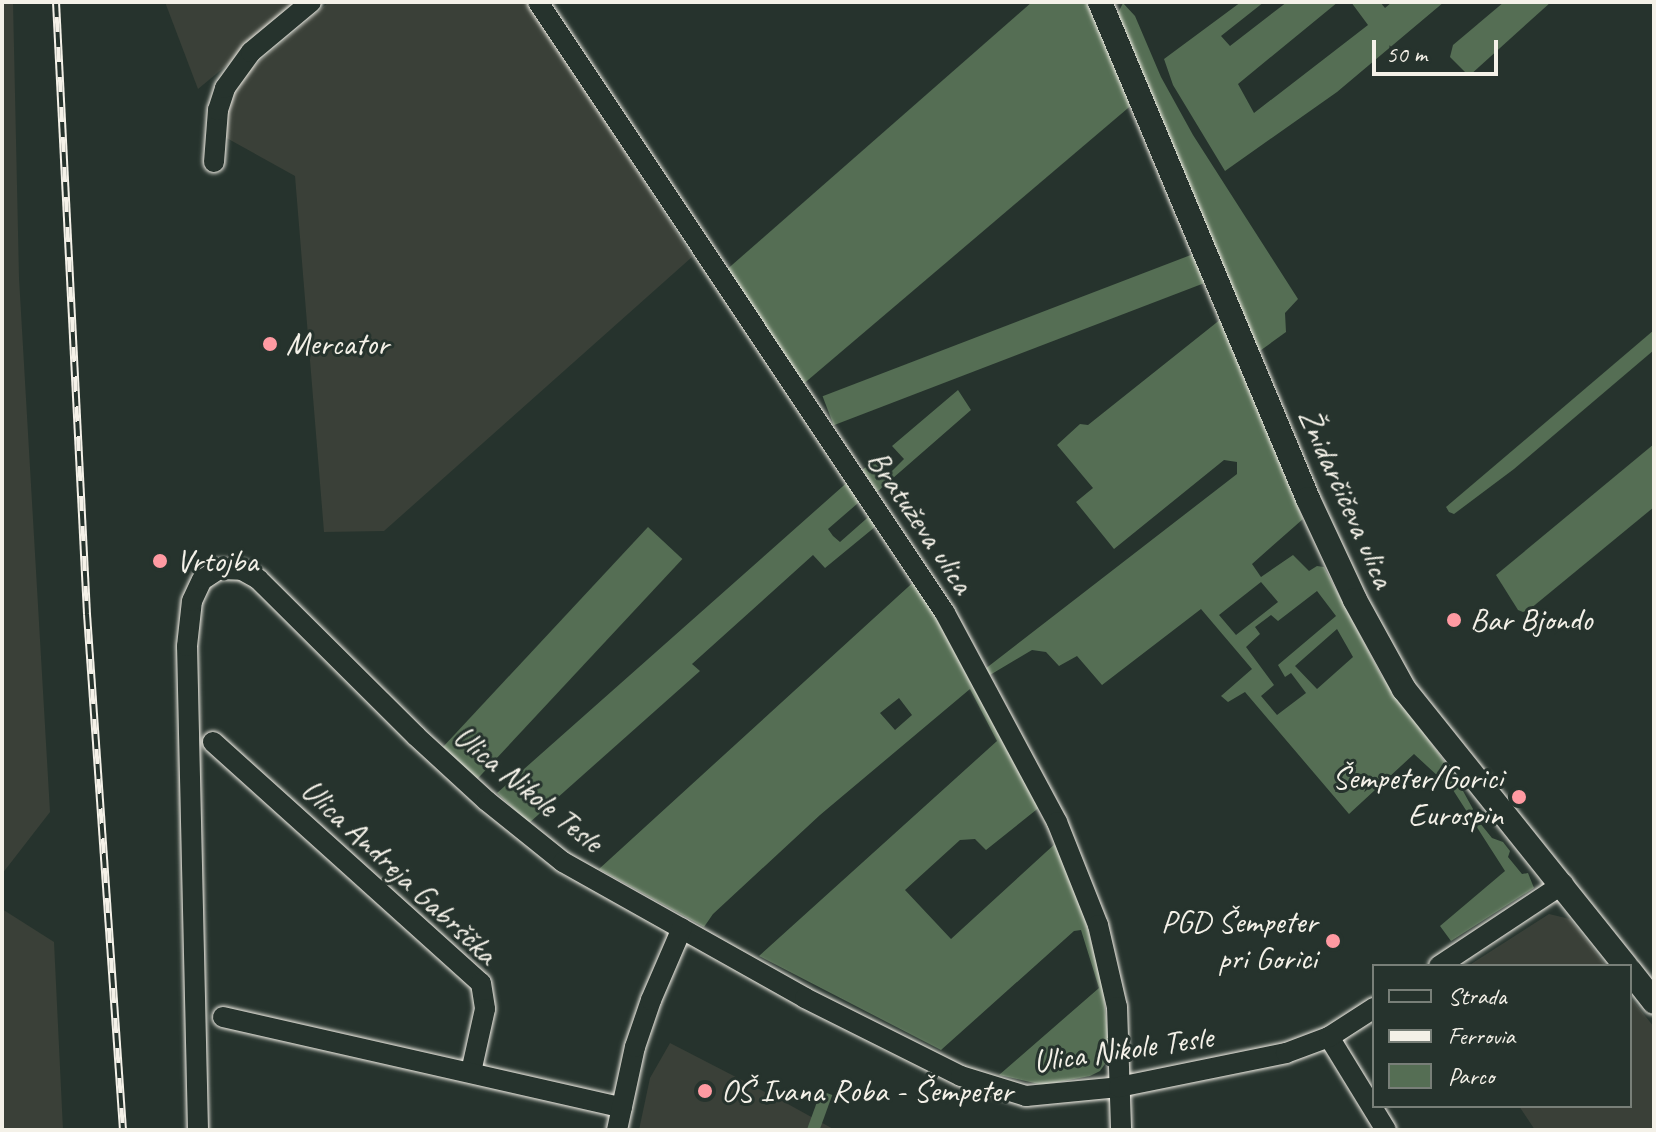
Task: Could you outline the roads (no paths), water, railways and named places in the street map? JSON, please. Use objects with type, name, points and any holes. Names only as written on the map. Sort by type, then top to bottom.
[{"type":"street","points":[[214,162],[216,125],[225,88],[251,52],[311,2]]},
{"type":"street","name":"Bratuževa ulica","points":[[538,2],[945,613],[1057,822],[1098,925],[1117,1007],[1121,1130]]},
{"type":"street","name":"Žnidarčičeva ulica","points":[[1100,2],[1308,499],[1355,600],[1404,689],[1624,964]]},
{"type":"street","name":"Ulica Nikole Tesle","points":[[198,1130],[187,646],[192,601],[202,580],[219,569],[242,570],[258,579],[416,736],[487,801],[563,862],[805,998],[961,1076],[1026,1096],[1119,1087],[1286,1053],[1329,1037],[1372,1009]]},
{"type":"street","name":"Ulica Andreja Gabrščka","points":[[213,742],[481,983],[485,1009],[471,1072]]},
{"type":"street","points":[[1442,964],[1563,884]]},
{"type":"street","points":[[617,1130],[651,1000],[682,928]]},
{"type":"street","points":[[1632,974],[1654,1002]]},
{"type":"street","points":[[223,1017],[622,1108]]},
{"type":"street","points":[[1329,1037],[1372,1107]]},
{"type":"street","points":[[1373,1108],[1386,1130]]},
{"type":"railway","points":[[56,2],[87,614],[123,1130]]},
{"type":"place","name":"Mercator","points":[[270,344]]},
{"type":"place","name":"Vrtojba","points":[[160,561]]},
{"type":"place","name":"Bar Bjondo","points":[[1454,620]]},
{"type":"place","name":"Šempeter/Gorici Eurospin","points":[[1519,797]]},
{"type":"place","name":"PGD Šempeter pri Gorici","points":[[1333,941]]},
{"type":"place","name":"OŠ Ivana Roba - Šempeter","points":[[705,1091]]}]
